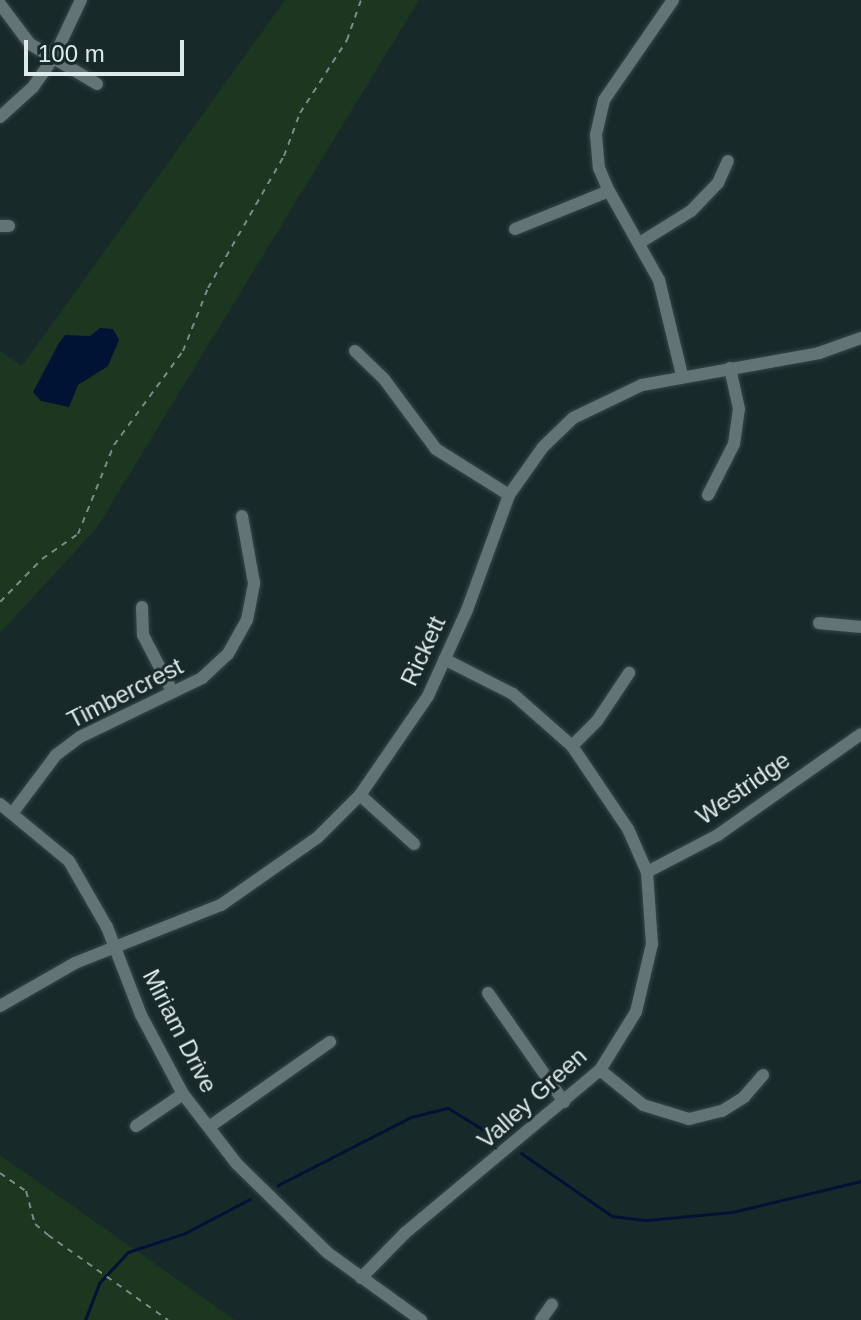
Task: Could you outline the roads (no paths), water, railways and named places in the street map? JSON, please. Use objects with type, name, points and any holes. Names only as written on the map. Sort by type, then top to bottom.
[{"type":"street","points":[[0,117],[33,87],[54,57],[81,0]]},
{"type":"street","points":[[673,0],[604,100],[596,135],[599,168],[609,191],[641,242],[672,319],[682,375]]},
{"type":"street","points":[[0,4],[18,34],[97,84]]},
{"type":"street","points":[[641,242],[691,211],[718,183],[728,161]]},
{"type":"street","points":[[515,229],[609,191]]},
{"type":"street","name":"Rickett","points":[[0,1006],[75,963],[116,950],[221,905],[318,837],[360,795],[428,696],[509,495],[543,447],[573,418],[642,385],[682,375],[819,353],[861,338]]},
{"type":"street","points":[[355,351],[384,379],[436,449],[509,495]]},
{"type":"street","points":[[708,495],[734,444],[739,409],[730,368]]},
{"type":"street","name":"Timbercrest","points":[[14,811],[56,755],[80,737],[202,678],[228,654],[247,620],[254,583],[242,516]]},
{"type":"street","points":[[142,607],[143,635],[153,662],[172,691]]},
{"type":"street","points":[[819,623],[861,627]]},
{"type":"street","name":"Valley Green","points":[[361,1278],[405,1233],[600,1070],[636,1012],[648,977],[652,944],[647,872],[628,829],[572,746],[513,694],[444,659]]},
{"type":"street","points":[[572,746],[597,721],[629,673]]},
{"type":"street","name":"Westridge","points":[[647,872],[718,835],[861,734]]},
{"type":"street","points":[[360,795],[414,844]]},
{"type":"street","name":"Miriam Drive","points":[[0,804],[14,811],[69,861],[116,950],[141,1015],[183,1094],[209,1127],[273,1202],[361,1278],[421,1320]]},
{"type":"street","points":[[488,993],[564,1102]]},
{"type":"street","points":[[209,1127],[330,1042]]},
{"type":"street","points":[[600,1070],[643,1105],[689,1119],[722,1111],[744,1097],[763,1075]]},
{"type":"street","points":[[136,1126],[183,1094]]},
{"type":"street","points":[[541,1320],[552,1304]]},
{"type":"water","points":[[100,328],[113,329],[119,340],[108,366],[78,385],[69,407],[41,401],[33,392],[65,335],[90,336]]},
{"type":"waterway","points":[[278,1185],[411,1117],[448,1108],[495,1137]]},
{"type":"waterway","points":[[521,1153],[612,1216],[647,1220],[732,1212],[861,1181]]},
{"type":"waterway","points":[[85,1320],[99,1283],[128,1252],[185,1233],[250,1199]]}]
